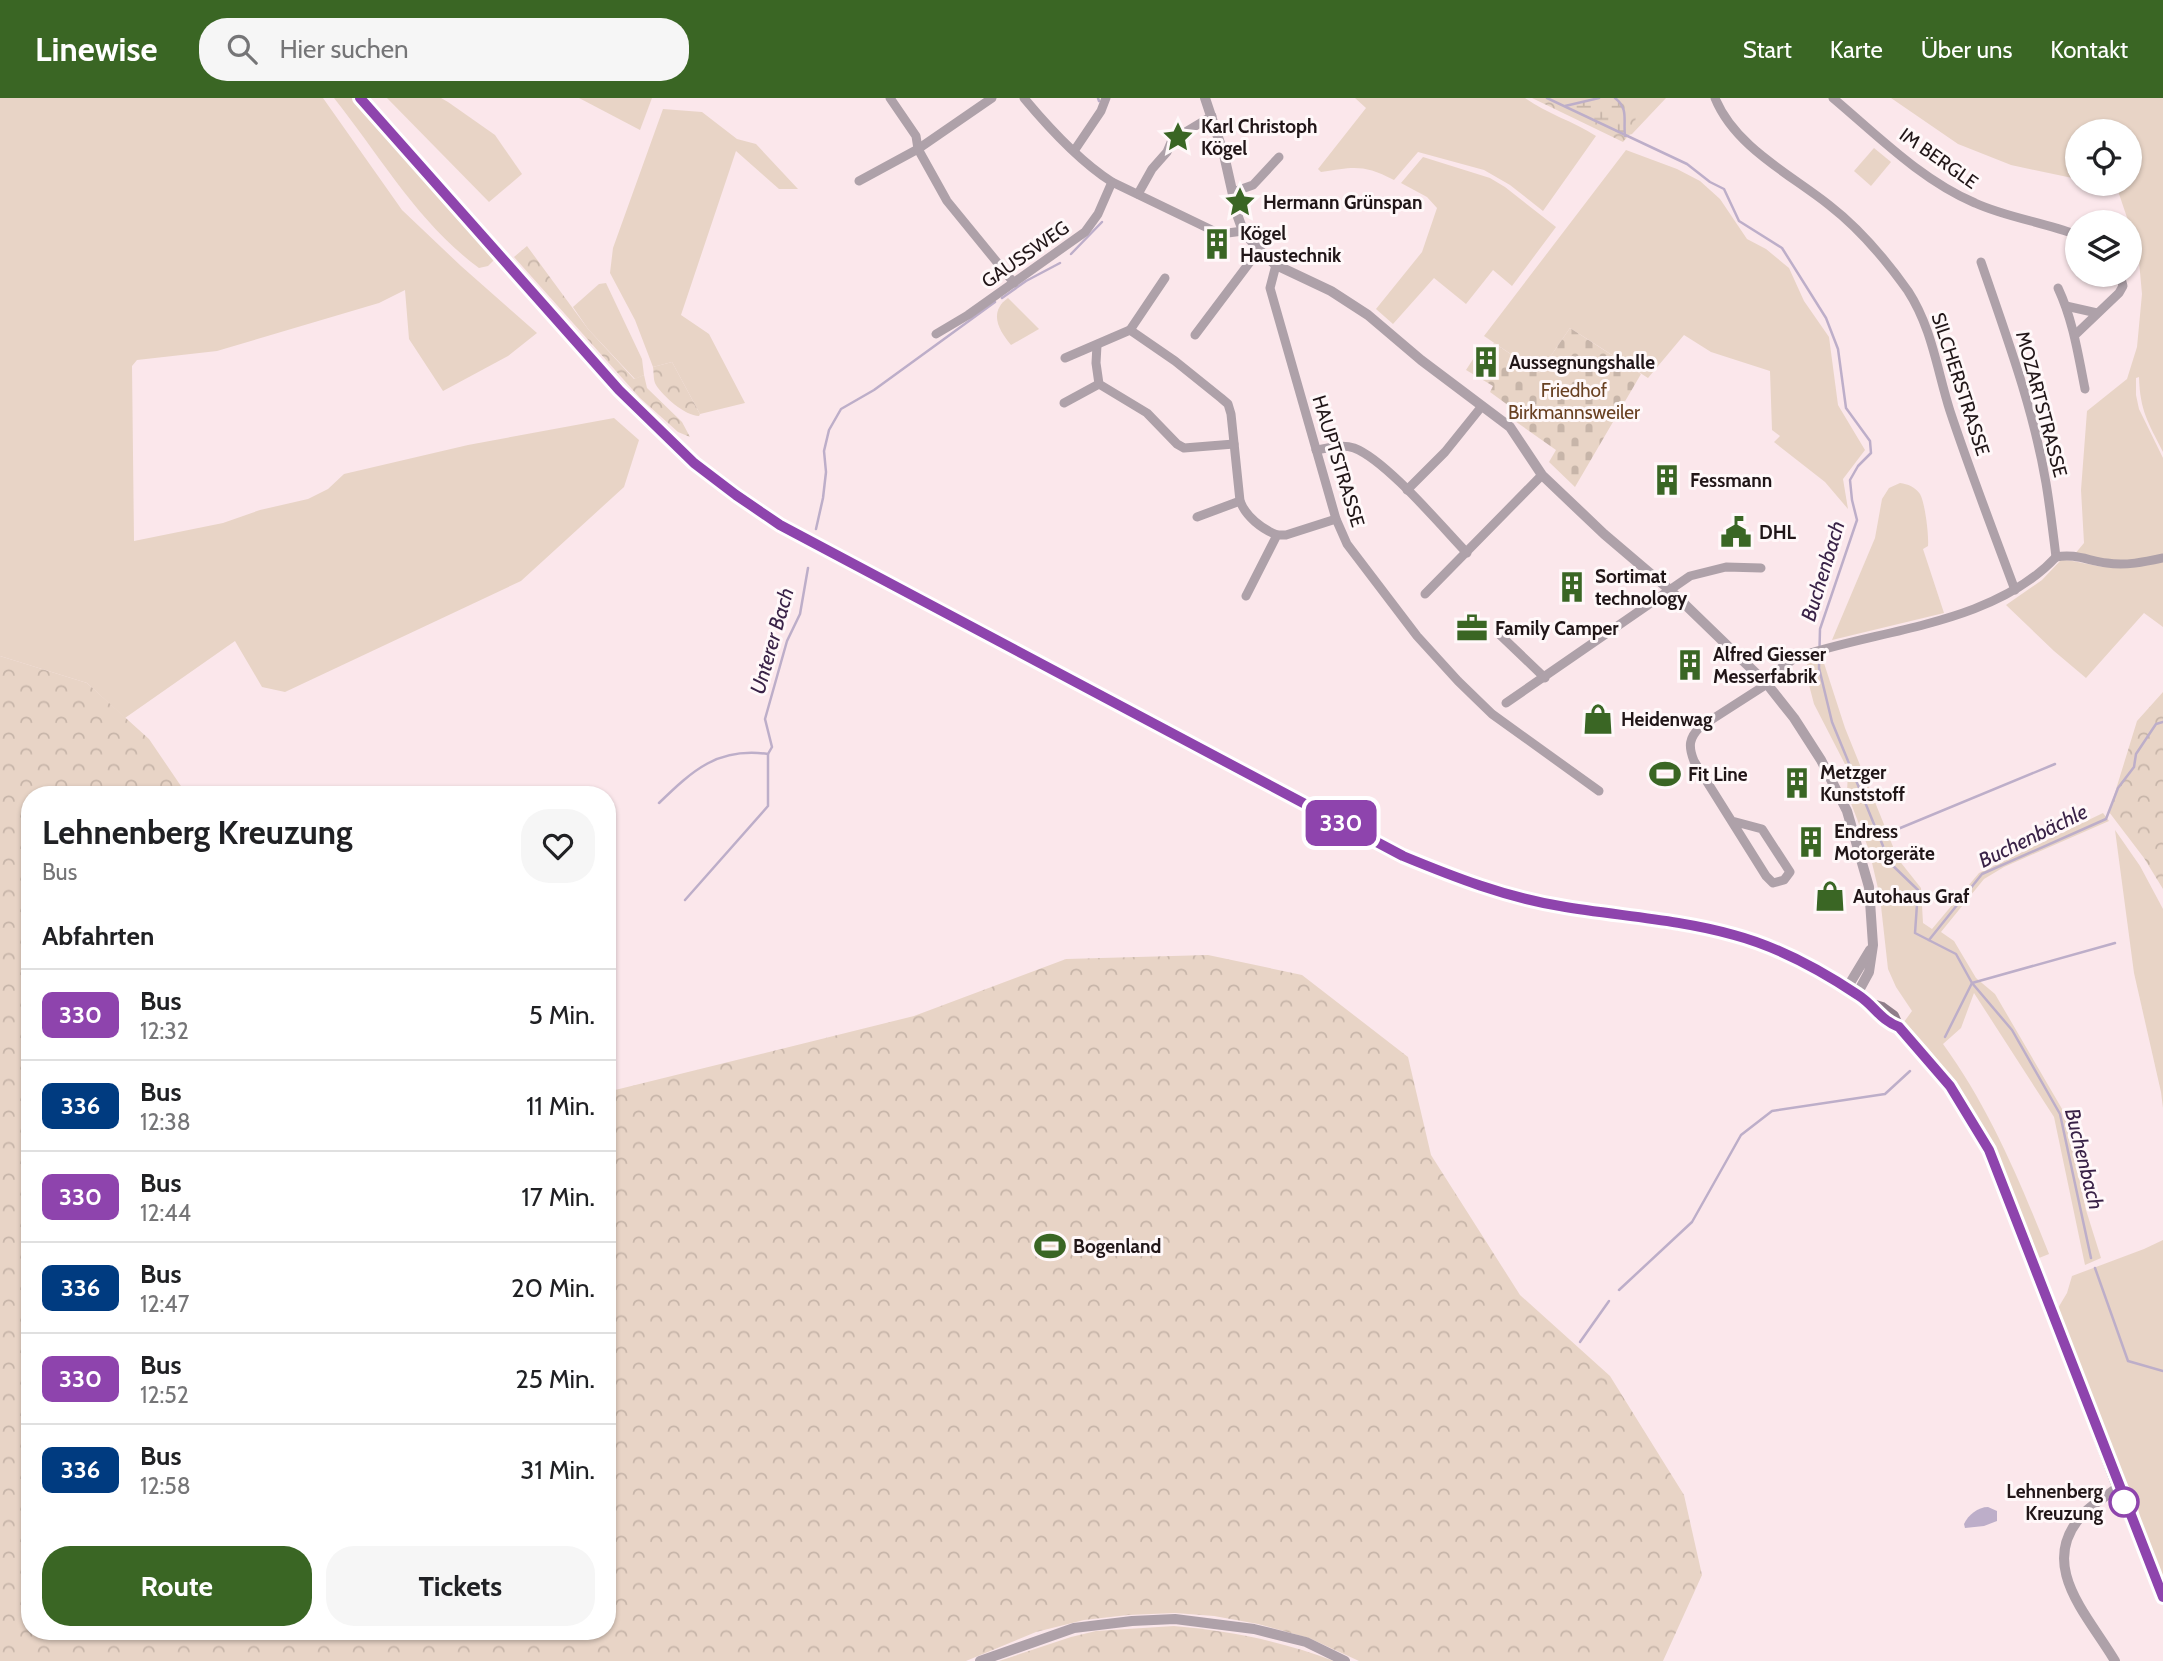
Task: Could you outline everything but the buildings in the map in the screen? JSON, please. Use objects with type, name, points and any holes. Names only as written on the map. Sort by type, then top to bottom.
[{"type":"main road","points":[[360,98],[619,390],[694,463],[780,525],[1403,856],[1476,884],[1558,906],[1733,934],[1773,947],[1805,962],[1872,1004],[1884,1019],[1899,1027],[1950,1086],[1989,1150],[2163,1597]]},
{"type":"street","points":[[890,98],[916,136],[918,149],[947,201],[1014,283]]},
{"type":"street","points":[[859,181],[918,149],[992,98]]},
{"type":"street","points":[[1024,98],[1096,173],[1220,234],[1243,230]]},
{"type":"street","points":[[1074,151],[1101,111],[1106,98]]},
{"type":"street","points":[[1205,98],[1224,155],[1238,218],[1243,230],[1259,250],[1276,265],[1331,291],[1368,315],[1421,360],[1510,427],[1542,475],[1604,534],[1671,591],[1767,684],[1794,718],[1821,760],[1847,811],[1869,887],[1873,945],[1852,991]]},
{"type":"street","name":"SILCHERSTRASSE","points":[[1714,98],[1738,133],[1760,154],[1831,207],[1869,242],[1918,308],[1931,337],[1950,410],[2015,590]]},
{"type":"street","name":"IM BERGLE","points":[[1833,98],[1910,162],[1958,195],[2001,214],[2065,232]]},
{"type":"street","points":[[1138,194],[1152,169],[1167,152],[1172,139],[1212,116]]},
{"type":"street","points":[[1233,192],[1253,185],[1279,157]]},
{"type":"street","name":"GAUSSWEG","points":[[936,334],[1085,232],[1098,215],[1112,182]]},
{"type":"street","points":[[1195,335],[1259,250]]},
{"type":"street","name":"MOZARTSTRASSE","points":[[1981,262],[2035,433],[2046,482],[2056,557]]},
{"type":"street","name":"HAUPTSTRASSE","points":[[1276,265],[1270,288],[1336,519],[1347,544],[1417,636],[1458,681],[1492,713],[1599,791]]},
{"type":"street","points":[[1065,358],[1130,330],[1165,278]]},
{"type":"street","points":[[2075,335],[2122,287]]},
{"type":"street","points":[[2058,288],[2075,335],[2085,389]]},
{"type":"street","points":[[2066,306],[2097,313]]},
{"type":"street","points":[[1130,330],[1228,404],[1240,501],[1244,511],[1277,535],[1286,535],[1336,519]]},
{"type":"street","points":[[1097,345],[1099,384]]},
{"type":"street","points":[[1099,384],[1147,413],[1184,448],[1234,444]]},
{"type":"street","points":[[1064,402],[1099,384]]},
{"type":"street","points":[[1407,490],[1445,452],[1482,406]]},
{"type":"street","points":[[1316,450],[1352,447],[1367,456],[1407,490],[1467,553]]},
{"type":"street","points":[[1425,594],[1542,475]]},
{"type":"street","points":[[1198,517],[1240,501]]},
{"type":"street","points":[[1246,596],[1277,535]]},
{"type":"street","points":[[1732,821],[1762,829],[1790,872],[1784,880],[1773,883],[1766,876],[1694,761],[1689,742],[1700,727],[1767,684],[1780,668],[1795,658],[1912,628],[1989,603],[2015,590],[2044,570],[2056,557],[2074,555],[2108,564],[2141,563],[2163,558]]},
{"type":"street","points":[[1506,703],[1690,576],[1726,567],[1761,568]]},
{"type":"street","points":[[1498,633],[1545,678]]},
{"type":"street","points":[[2115,1661],[2075,1598],[2067,1581],[2063,1556],[2066,1539],[2075,1523],[2093,1505],[2118,1487]]},
{"type":"street","points":[[981,1661],[1074,1628],[1175,1619],[1254,1629],[1306,1642],[1345,1661]]},
{"type":"green space","points":[[0,98],[323,98],[402,210],[537,333],[508,356],[443,391],[409,339],[405,290],[379,303],[217,351],[137,360],[132,366],[134,541],[223,523],[260,510],[308,499],[328,489],[344,474],[468,445],[614,418],[639,440],[624,487],[521,581],[285,692],[262,687],[235,641],[125,718],[87,683],[0,656]]},
{"type":"green space","points":[[334,98],[355,98],[496,258],[488,266],[479,268],[438,231],[401,188]]},
{"type":"green space","points":[[387,98],[441,98],[495,135],[522,174],[489,202]]},
{"type":"green space","points":[[579,98],[652,98],[640,130]]},
{"type":"green space","points":[[1355,98],[1525,98],[1596,136],[1543,211],[1510,185],[1484,170],[1418,152],[1394,180],[1374,171],[1358,168],[1321,172],[1318,169],[1366,108]]},
{"type":"green space","points":[[1532,98],[1629,98],[1636,115],[1634,126],[1623,142]]},
{"type":"green space","points":[[1599,98],[1616,98],[1620,102],[1624,111],[1625,136],[1565,106]]},
{"type":"green space","points":[[1615,98],[1666,98],[1632,134],[1625,136]]},
{"type":"green space","points":[[1891,98],[2163,98],[2163,452],[2143,408],[2139,377],[2136,378],[2136,395],[2139,409],[2163,458],[2163,558],[2130,564],[2074,555],[2084,543],[2081,490],[2087,411],[2127,379],[2137,347],[2142,294],[2142,210],[2124,210],[2120,196],[2142,196],[2142,119],[2065,119],[2065,176],[2011,165],[1958,144]]},
{"type":"green space","points":[[663,109],[702,112],[737,139],[756,144],[798,189],[779,189],[736,151],[681,315],[709,334],[745,403],[700,414],[672,362],[653,367],[635,320],[610,273],[613,248]]},
{"type":"green space","points":[[1874,148],[1891,162],[1871,186],[1854,171]]},
{"type":"green space","points":[[1626,150],[1677,169],[1700,181],[1720,199],[1747,239],[1766,249],[1789,268],[1804,301],[1829,337],[1838,405],[1865,450],[1843,479],[1848,509],[1825,482],[1774,442],[1780,436],[1772,430],[1770,371],[1711,352],[1684,335],[1648,378],[1570,328],[1539,373],[1484,336]]},
{"type":"green space","points":[[1423,157],[1490,178],[1556,227],[1512,286],[1493,270],[1466,304],[1434,278],[1393,324],[1376,309],[1422,252],[1437,208],[1427,197],[1401,183]]},
{"type":"green space","points":[[527,246],[588,329],[634,379],[644,375],[647,388],[682,422],[690,437],[678,432],[640,398],[514,257]]},
{"type":"green space","points":[[606,283],[642,359],[644,375],[635,379],[588,329],[573,307],[599,284]]},
{"type":"green space","points":[[1008,298],[1039,329],[1011,345],[1000,328],[997,315],[998,309]]},
{"type":"green space","name":"Friedhof Birkmannsweiler","points":[[1570,328],[1641,374],[1575,487],[1549,462],[1556,450],[1512,419],[1516,411],[1490,392],[1493,386],[1466,370],[1477,353],[1484,357],[1494,343],[1539,373]]},
{"type":"green space","points":[[672,362],[699,416],[687,413],[675,405],[656,385],[653,367]]},
{"type":"green space","points":[[1900,483],[1914,488],[1922,498],[1928,541],[1928,546],[1923,549],[1944,613],[1832,640],[1875,538],[1882,499],[1889,488]]},
{"type":"green space","points":[[2061,560],[2113,567],[2163,562],[2163,627],[2144,613],[2086,678],[2006,605],[2042,580]]},
{"type":"green space","points":[[0,656],[87,683],[149,739],[181,786],[21,786],[21,1640],[616,1640],[616,1090],[914,1016],[1066,959],[1208,955],[1302,975],[1408,1057],[1431,1155],[1520,1295],[1610,1376],[1684,1495],[1702,1575],[1663,1661],[1359,1661],[1309,1638],[1258,1624],[1214,1616],[1175,1613],[1084,1620],[1036,1632],[966,1661],[0,1661]]},
{"type":"green space","points":[[1822,657],[1845,728],[1898,859],[1921,888],[1923,923],[1932,929],[1979,873],[2103,813],[2109,821],[2004,867],[1984,879],[1941,932],[1954,941],[1976,978],[1995,994],[2065,1114],[2086,1210],[2101,1258],[2085,1265],[2054,1117],[1974,993],[1961,1028],[1943,1044],[1989,1119],[2015,1172],[2049,1254],[2039,1258],[1999,1162],[1968,1104],[1929,1049],[1904,1022],[1912,1011],[1888,969],[1880,897],[1869,850],[1847,793],[1848,770],[1814,704],[1808,681],[1807,662]]},
{"type":"green space","points":[[2163,692],[2163,889],[2144,858],[2109,812],[2137,721]]},
{"type":"green space","points":[[2115,830],[2140,866],[2163,909],[2163,1108],[2134,973]]},
{"type":"green space","points":[[2163,1240],[2163,1587],[2143,1535],[2137,1501],[2116,1465],[2058,1308],[2067,1293],[2072,1276]]},
{"type":"green space","points":[[1174,1626],[1256,1638],[1334,1661],[999,1661],[1096,1631]]},
{"type":"shaded area","points":[[1988,1507],[1997,1511],[1997,1521],[1984,1526],[1965,1528],[1964,1524],[1971,1515]]},
{"type":"waterway","name":"Buchenbach","points":[[1547,98],[1687,164],[1724,189],[1739,221],[1782,248],[1826,318],[1838,349],[1846,408],[1870,441],[1871,453],[1858,466],[1850,480],[1857,520],[1820,629],[1819,668],[1832,722],[1890,863],[1918,890],[1915,933],[1956,954],[1972,983],[2012,1030],[2060,1114],[2091,1258]]},
{"type":"waterway","name":"Buchenbach","points":[[1565,106],[1599,98]]},
{"type":"waterway","name":"Buchenbach","points":[[1615,98],[1624,111],[1625,136]]},
{"type":"waterway","name":"Unterer Bach","points":[[1071,254],[1102,222]]},
{"type":"waterway","name":"Unterer Bach","points":[[1002,298],[1026,281],[1060,263]]},
{"type":"waterway","name":"Unterer Bach","points":[[816,529],[826,472],[824,451],[829,430],[841,409],[874,390],[995,302]]},
{"type":"waterway","name":"Unterer Bach","points":[[685,900],[768,806],[768,754],[772,747],[765,719],[787,641],[800,614],[808,568]]},
{"type":"waterway","name":"Buchenbächle","points":[[1929,940],[1982,874],[2106,819],[2118,788],[2134,767],[2136,754],[2156,724],[2163,722]]},
{"type":"waterway","points":[[659,803],[695,771],[721,758],[735,754],[768,754]]},
{"type":"waterway","points":[[1881,836],[2055,764]]},
{"type":"waterway","points":[[1945,1037],[1972,983],[2115,943]]},
{"type":"waterway","points":[[1619,1290],[1692,1222],[1741,1135],[1772,1111],[1885,1094],[1910,1071]]},
{"type":"waterway","name":"Buchenbach","points":[[2095,1268],[2128,1361],[2163,1371]]},
{"type":"waterway","points":[[1580,1342],[1609,1301]]},
{"type":"bus line","name":"330","points":[[360,98],[619,390],[694,463],[780,525],[1403,856],[1476,884],[1558,906],[1733,934],[1773,947],[1805,962],[1872,1004],[1877,1014],[1888,1023],[1899,1027],[1935,1066],[1967,1111],[1989,1150],[2163,1597]]},
{"type":"place","name":"Karl Christoph Kögel","points":[[1178,137]]},
{"type":"place","name":"Hermann Grünspan","points":[[1240,202]]},
{"type":"place","name":"Kögel Haustechnik","points":[[1217,244]]},
{"type":"place","name":"Aussegnungshalle","points":[[1486,362]]},
{"type":"place","name":"Fessmann","points":[[1667,480]]},
{"type":"place","name":"DHL","points":[[1736,532]]},
{"type":"place","name":"Sortimat technology","points":[[1572,587]]},
{"type":"place","name":"Family Camper","points":[[1472,628]]},
{"type":"place","name":"Alfred Giesser Messerfabrik","points":[[1690,665]]},
{"type":"place","name":"Heidenwag","points":[[1598,719]]},
{"type":"place","name":"Fit Line","points":[[1665,774]]},
{"type":"place","name":"Metzger Kunststoff","points":[[1797,783]]},
{"type":"place","name":"Endress Motorgeräte","points":[[1811,842]]},
{"type":"place","name":"Autohaus Graf","points":[[1830,896]]},
{"type":"place","name":"Bogenland","points":[[1050,1246]]},
{"type":"place","name":"Lehnenberg Kreuzung","points":[[2124,1502]]}]
